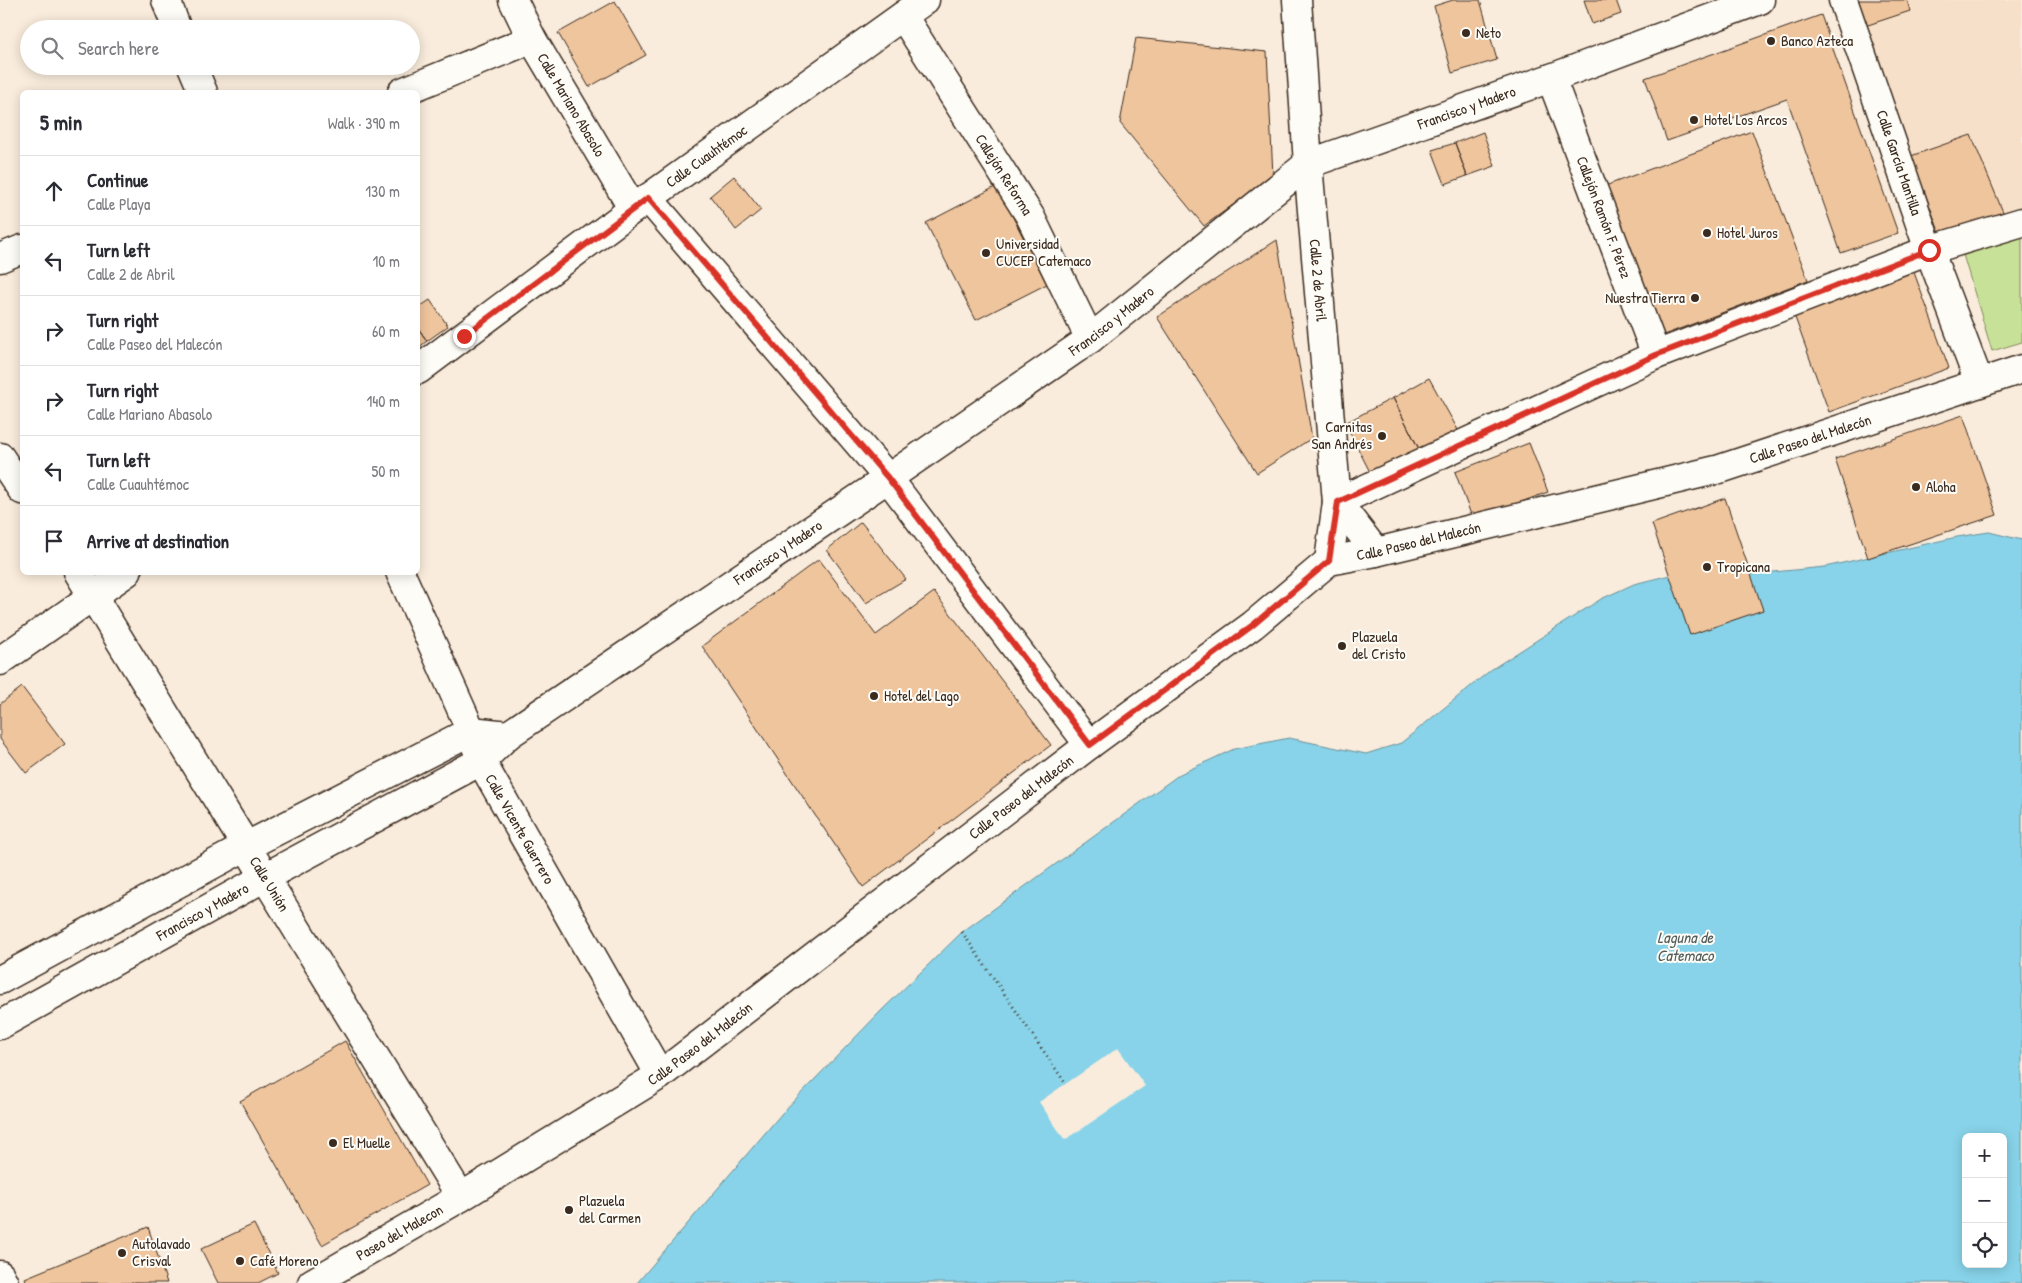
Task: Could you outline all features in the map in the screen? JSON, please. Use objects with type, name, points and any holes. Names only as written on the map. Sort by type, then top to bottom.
[{"type":"street","points":[[166,0],[174,20]]},
{"type":"street","name":"Calle Mariano Abasolo","points":[[513,0],[532,38],[641,203],[888,478],[1090,745]]},
{"type":"street","name":"Calle Cuauhtémoc","points":[[420,369],[641,203],[925,0]]},
{"type":"street","name":"Calle 2 de Abril","points":[[1297,0],[1308,164],[1338,502],[1329,561]]},
{"type":"street","name":"Francisco y Madero","points":[[0,1024],[264,877],[482,761],[508,735],[1090,339],[1308,164],[1551,78],[1760,0]]},
{"type":"street","name":"Calle García Mantilla","points":[[1843,0],[1929,250],[1979,382]]},
{"type":"street","name":"Callejón Reforma","points":[[903,16],[1030,216],[1090,339]]},
{"type":"street","points":[[407,90],[532,38]]},
{"type":"street","points":[[196,75],[202,90]]},
{"type":"street","name":"Callejón Ramón F. Pérez","points":[[1551,78],[1656,355]]},
{"type":"street","points":[[1376,552],[1338,502],[1656,355],[1929,250],[2022,222]]},
{"type":"street","points":[[0,258],[20,250]]},
{"type":"street","name":"Calle Paseo del Malecón","points":[[461,1197],[660,1074],[1090,745],[1253,625],[1329,561],[1376,552],[1720,469],[2022,369]]},
{"type":"street","points":[[0,457],[20,487]]},
{"type":"street","name":"Calle Unión","points":[[80,575],[461,1197]]},
{"type":"street","points":[[0,661],[123,575]]},
{"type":"street","name":"Calle Vicente Guerrero","points":[[401,575],[482,761],[660,1074]]},
{"type":"street","points":[[0,980],[245,847],[470,731],[508,735]]},
{"type":"street","name":"Paseo del Malecon","points":[[312,1283],[461,1197]]},
{"type":"street","points":[[0,1275],[4,1283]]},
{"type":"path","points":[[962,932],[1066,1084]]},
{"type":"shaded area","points":[[1857,0],[2022,0],[2022,205],[1940,234]]},
{"type":"green space","points":[[2022,230],[2022,342],[1992,351],[1961,248]]},
{"type":"water","name":"Laguna de Catemaco","points":[[1989,532],[2022,540],[2022,1283],[637,1283],[783,1112],[881,1011],[962,932],[1180,774],[1234,749],[1289,738],[1366,754],[1401,743],[1492,669],[1601,599],[1634,584],[1670,575],[1753,574],[1825,567],[1957,537]]},
{"type":"pier","points":[[1118,1048],[1145,1086],[1065,1140],[1039,1102]]},
{"type":"building","name":"Neto","points":[[1453,0],[1480,0],[1497,60],[1452,73],[1434,6]]},
{"type":"building","points":[[1584,0],[1616,0],[1621,14],[1592,24]]},
{"type":"building","points":[[1857,0],[1907,0],[1910,11],[1865,26]]},
{"type":"building","points":[[615,1],[646,55],[589,87],[558,33]]},
{"type":"building","name":"Hotel Los Arcos","points":[[1821,15],[1898,233],[1841,253],[1787,99],[1667,141],[1645,78]]},
{"type":"building","points":[[1136,38],[1267,52],[1273,176],[1204,226],[1120,123]]},
{"type":"building","name":"Hotel Juros","points":[[1752,131],[1808,280],[1661,336],[1605,186]]},
{"type":"building","points":[[1483,132],[1495,166],[1467,176],[1455,143]]},
{"type":"building","points":[[1971,135],[2003,212],[1940,234],[1911,156]]},
{"type":"building","points":[[1455,143],[1467,176],[1445,184],[1432,150]]},
{"type":"building","points":[[734,176],[761,210],[736,230],[710,196]]},
{"type":"building","name":"Universidad CUCEP Catemaco","points":[[997,186],[1047,284],[976,320],[926,223]]},
{"type":"building","points":[[1277,240],[1312,438],[1257,473],[1157,317]]},
{"type":"building","points":[[1912,267],[1949,368],[1829,412],[1793,312]]},
{"type":"building","points":[[430,300],[448,326],[427,341],[420,331],[420,307]]},
{"type":"building","points":[[420,331],[427,341],[420,346]]},
{"type":"building","points":[[1429,378],[1458,430],[1419,449],[1393,398]]},
{"type":"building","name":"Carnitas San Andrés","points":[[1393,398],[1419,449],[1371,474],[1345,423]]},
{"type":"building","name":"Aloha","points":[[1963,415],[1997,515],[1868,558],[1835,459]]},
{"type":"building","points":[[1529,443],[1548,492],[1473,520],[1455,472]]},
{"type":"building","name":"Tropicana","points":[[1725,498],[1763,610],[1690,635],[1652,524]]},
{"type":"building","points":[[861,522],[906,579],[866,603],[827,550]]},
{"type":"building","name":"Hotel del Lago","points":[[819,559],[876,635],[934,592],[1051,745],[863,887],[702,646]]},
{"type":"building","points":[[22,687],[65,744],[26,773],[0,739],[0,704]]},
{"type":"building","name":"El Muelle","points":[[345,1041],[427,1185],[322,1245],[240,1101]]},
{"type":"building","name":"Café Moreno","points":[[254,1224],[278,1273],[258,1283],[218,1283],[201,1249]]},
{"type":"building","name":"Autolavado Crisval","points":[[148,1227],[167,1283],[27,1283],[25,1278]]},
{"type":"place","name":"Neto","points":[[1466,33]]},
{"type":"place","name":"Banco Azteca","points":[[1771,41]]},
{"type":"place","name":"Hotel Los Arcos","points":[[1694,120]]},
{"type":"place","name":"Hotel Juros","points":[[1707,233]]},
{"type":"place","name":"Universidad CUCEP Catemaco","points":[[986,253]]},
{"type":"place","name":"Nuestra Tierra","points":[[1695,298]]},
{"type":"place","name":"Carnitas San Andrés","points":[[1382,436]]},
{"type":"place","name":"Aloha","points":[[1916,487]]},
{"type":"place","name":"Tropicana","points":[[1707,567]]},
{"type":"place","name":"Plazuela del Cristo","points":[[1342,646]]},
{"type":"place","name":"Hotel del Lago","points":[[874,696]]},
{"type":"place","name":"El Muelle","points":[[333,1143]]},
{"type":"place","name":"Plazuela del Carmen","points":[[569,1210]]},
{"type":"place","name":"Autolavado Crisval","points":[[122,1253]]},
{"type":"place","name":"Café Moreno","points":[[240,1261]]},
{"type":"route","points":[[464,336],[648,198],[888,478],[1090,745],[1253,625],[1329,561],[1338,502],[1656,355],[1929,250]]}]
